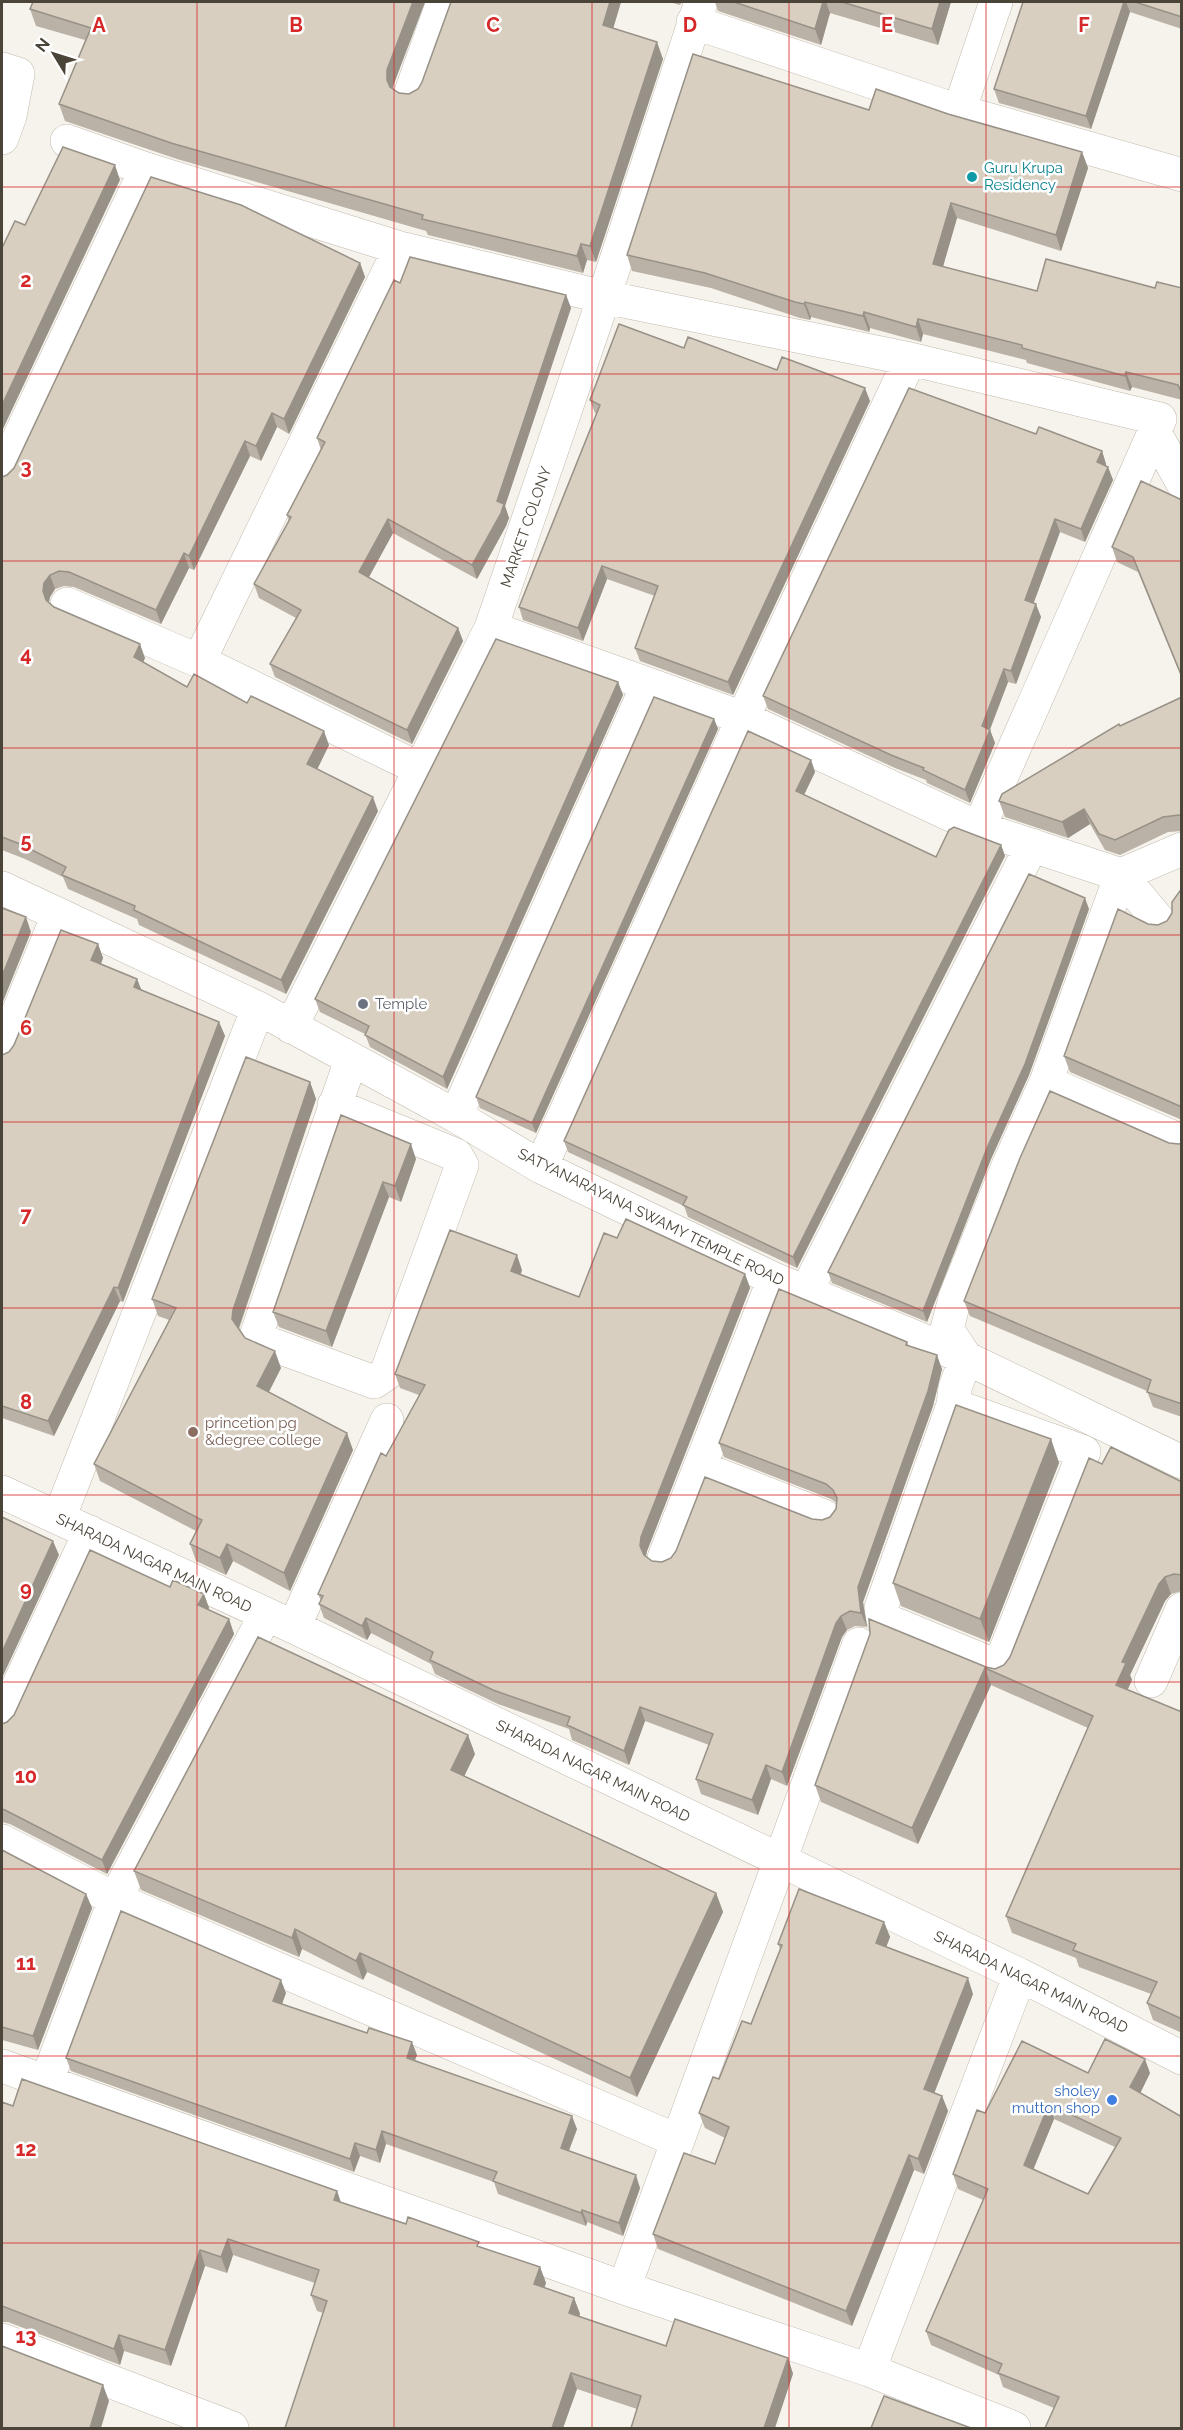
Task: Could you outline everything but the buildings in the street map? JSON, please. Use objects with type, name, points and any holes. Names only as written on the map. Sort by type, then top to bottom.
[{"type":"street","points":[[411,92],[443,2]]},
{"type":"street","points":[[959,111],[996,2]]},
{"type":"street","points":[[697,12],[959,111],[1182,175]]},
{"type":"street","name":"MARKET COLONY","points":[[291,1027],[422,770],[491,628],[604,297],[697,12]]},
{"type":"street","points":[[2,69],[18,74],[10,116],[2,138]]},
{"type":"street","points":[[67,141],[146,169],[400,248],[604,297],[910,359],[1160,419],[979,828]]},
{"type":"street","points":[[2,474],[146,169]]},
{"type":"street","points":[[199,661],[400,248]]},
{"type":"street","points":[[541,1167],[743,718],[910,359]]},
{"type":"street","points":[[1155,433],[1182,482]]},
{"type":"street","points":[[67,604],[199,661],[422,770]]},
{"type":"street","points":[[491,628],[743,718],[979,828],[1121,875],[1160,922]]},
{"type":"street","points":[[456,1116],[648,684]]},
{"type":"street","points":[[806,1292],[1032,845]]},
{"type":"street","points":[[953,1405],[1084,1452],[999,1667],[883,1619],[884,1600],[953,1405],[955,1389],[966,1358],[947,1329],[947,1323],[1008,1167],[1046,1082],[1121,875],[1182,849]]},
{"type":"street","name":"SATYANARAYANA SWAMY TEMPLE ROAD","points":[[2,888],[258,1008],[456,1116],[541,1167],[774,1279],[966,1358],[1182,1462]]},
{"type":"street","points":[[2,1052],[58,915]]},
{"type":"street","points":[[59,1518],[258,1008]]},
{"type":"street","points":[[334,1105],[456,1155],[462,1165],[386,1374],[374,1382],[265,1342],[257,1333],[334,1105],[351,1060]]},
{"type":"street","points":[[1046,1082],[1182,1141]]},
{"type":"street","points":[[664,1558],[774,1279]]},
{"type":"street","points":[[46,2083],[115,1899],[280,1621],[387,1420]]},
{"type":"street","points":[[701,1468],[824,1516]]},
{"type":"street","name":"SHARADA NAGAR MAIN ROAD","points":[[2,1492],[280,1621],[1020,1975],[1182,2058]]},
{"type":"street","points":[[2,1721],[90,1532]]},
{"type":"street","points":[[1151,1681],[1182,1609]]},
{"type":"street","points":[[624,2288],[676,2140],[782,1862],[859,1644]]},
{"type":"street","points":[[2,1841],[115,1899],[676,2140]]},
{"type":"street","points":[[869,2370],[1020,1975]]},
{"type":"street","points":[[2,2066],[624,2288],[869,2370],[1014,2428]]},
{"type":"street","points":[[2,2340],[200,2423],[232,2428]]},
{"type":"place","name":"Guru Krupa Residency","points":[[972,177]]},
{"type":"place","name":"Temple","points":[[363,1004]]},
{"type":"place","name":"princetion pg &degree college","points":[[193,1432]]},
{"type":"place","name":"sholey mutton shop","points":[[1112,2100]]}]
